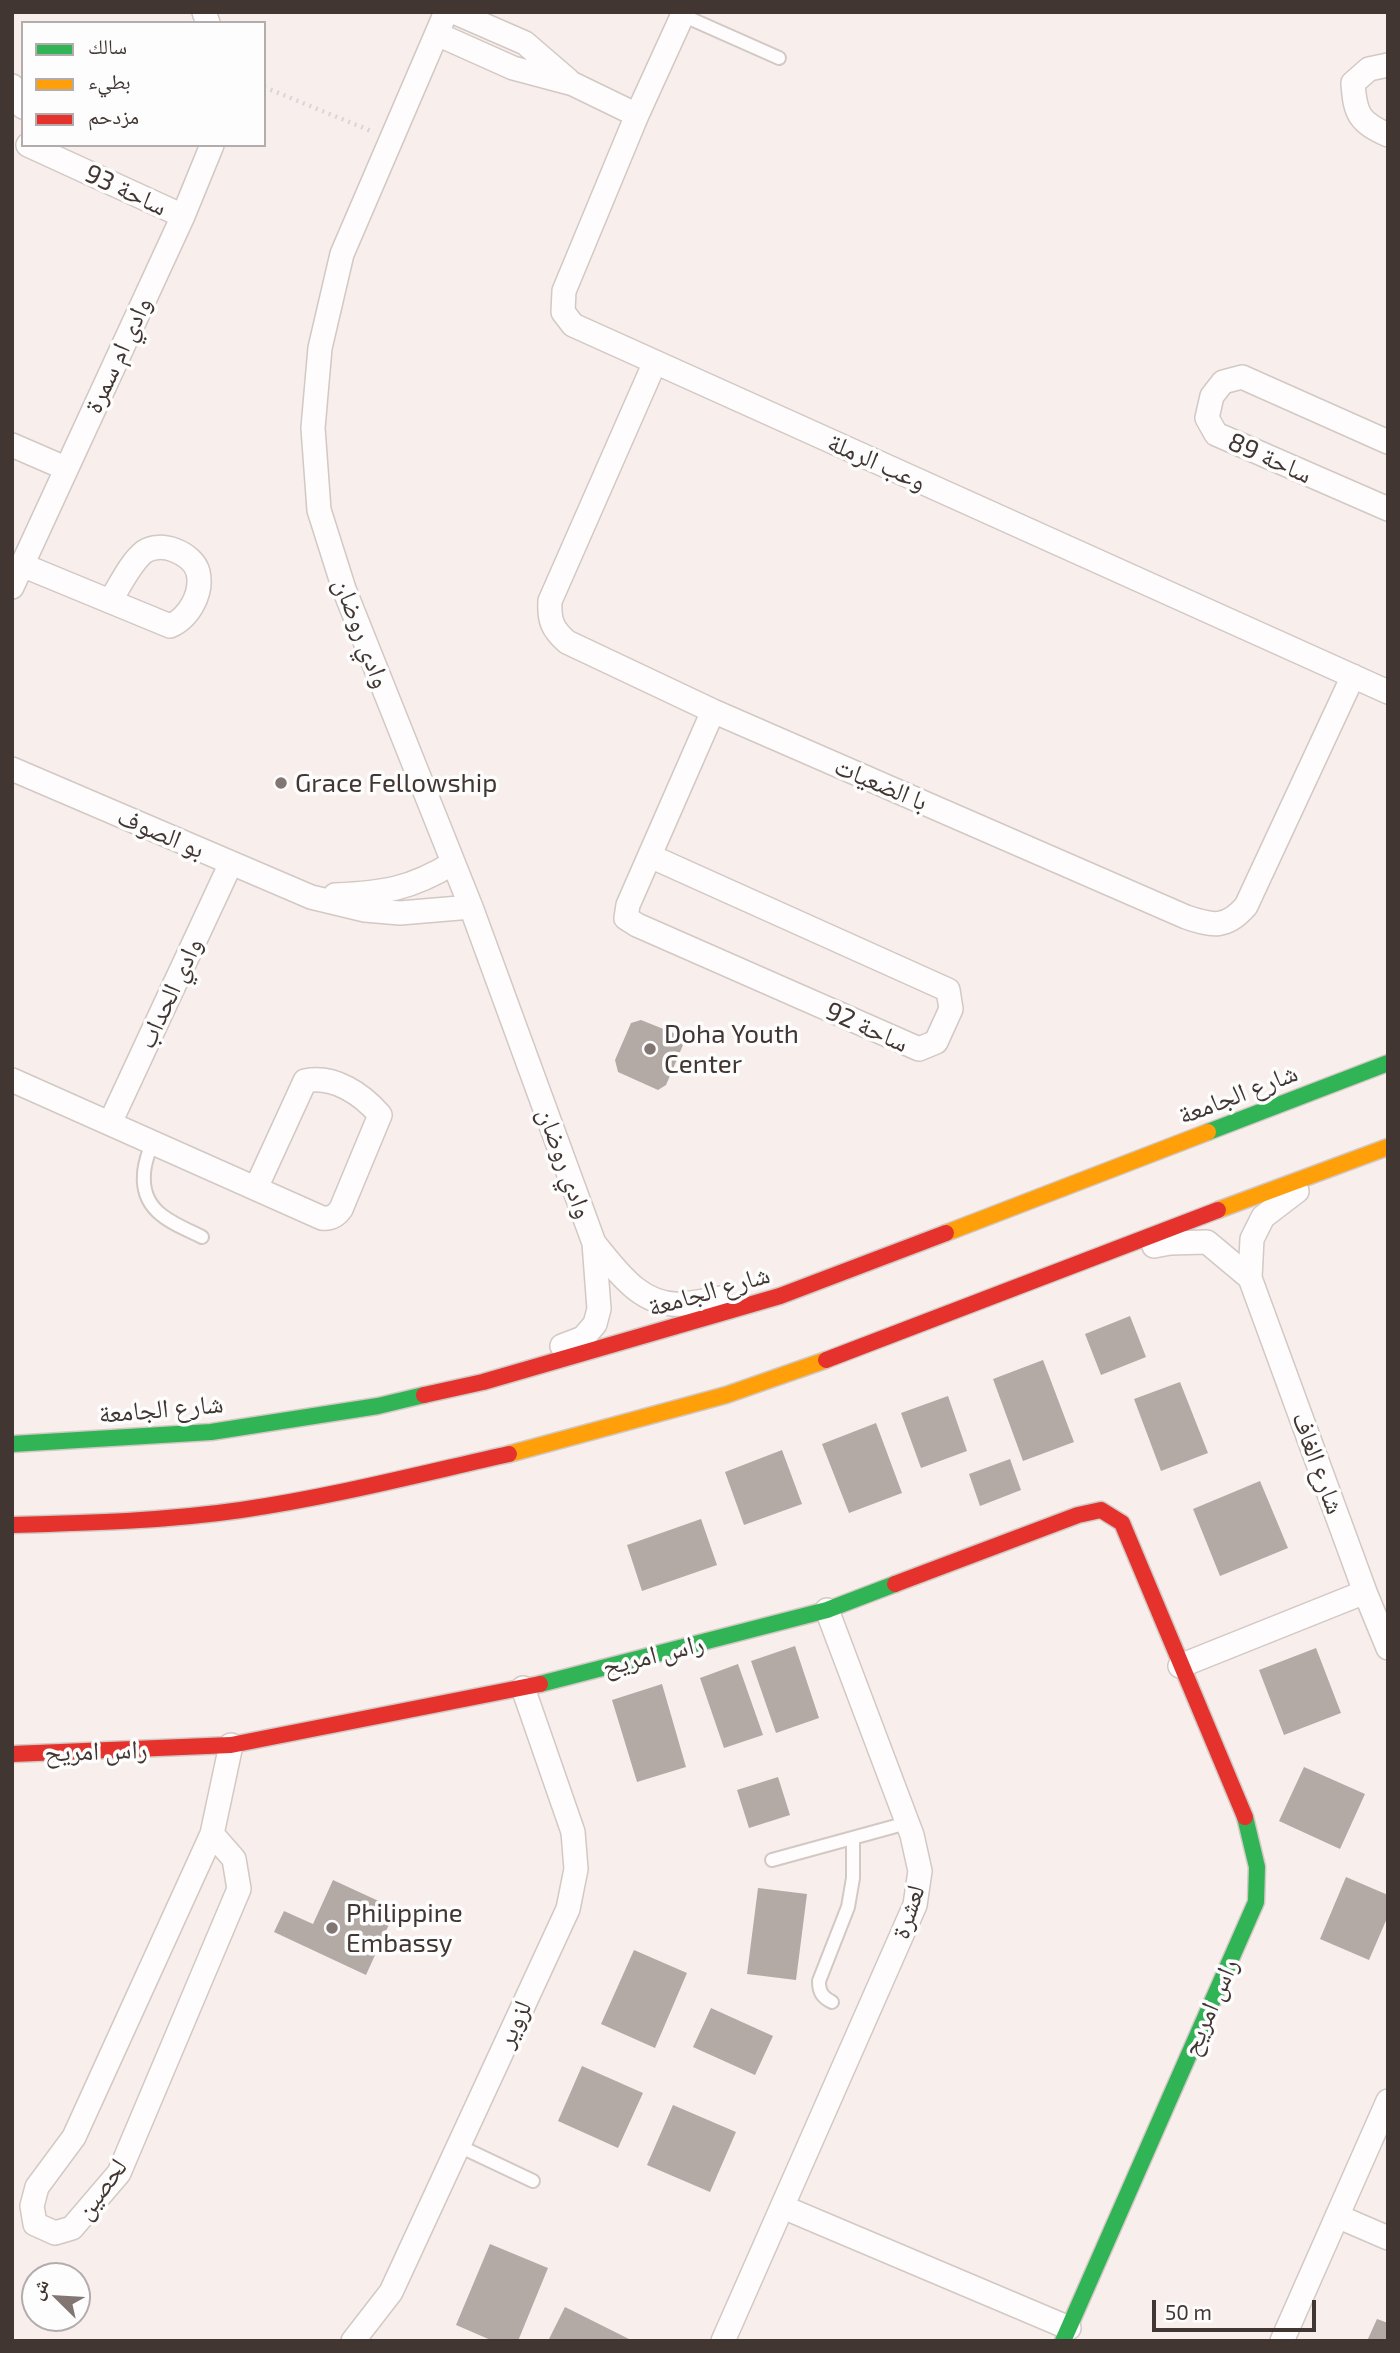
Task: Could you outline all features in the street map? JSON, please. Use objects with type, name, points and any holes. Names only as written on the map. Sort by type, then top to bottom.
[{"type":"main road","name":"شارع الجامعة","points":[[12,1444],[211,1432],[378,1406],[483,1382],[780,1296],[1388,1063]]},
{"type":"main road","points":[[12,1525],[90,1523],[240,1510],[307,1499],[509,1454],[597,1431],[726,1395],[863,1347],[1089,1258],[1388,1147]]},
{"type":"main road","name":"راس امريح","points":[[12,1754],[231,1745],[523,1688],[827,1610],[1078,1515],[1101,1510],[1122,1524],[1248,1824],[1257,1867],[1256,1902],[1066,2335]]},
{"type":"street","name":"وادي روضان","points":[[446,12],[342,254],[320,348],[313,428],[319,510],[344,589],[471,907],[594,1243],[598,1296],[595,1324],[583,1338],[524,1359],[483,1382]]},
{"type":"street","points":[[454,12],[525,43],[573,84]]},
{"type":"street","name":"وعب الرملة","points":[[683,14],[637,115],[564,291],[563,312],[573,325],[1388,692]]},
{"type":"street","points":[[437,34],[513,68],[573,84],[637,115]]},
{"type":"street","points":[[1388,65],[1369,69],[1353,83],[1354,107],[1368,126],[1388,135]]},
{"type":"street","points":[[12,86],[21,103]]},
{"type":"street","name":"ساحة 93","points":[[32,147],[183,216]]},
{"type":"street","name":"وادي ام سمرة","points":[[12,587],[183,216],[211,147]]},
{"type":"street","name":"با الضعيات","points":[[655,362],[550,601],[549,619],[555,632],[567,642],[713,711],[1186,917],[1203,923],[1219,924],[1234,919],[1246,906],[1353,677]]},
{"type":"street","name":"ساحة 89","points":[[1388,442],[1242,377],[1223,382],[1212,396],[1207,418],[1216,434],[1388,509]]},
{"type":"street","points":[[12,445],[65,468]]},
{"type":"street","points":[[22,565],[110,601]]},
{"type":"street","name":"ساحة 92","points":[[650,856],[948,990],[951,1009],[936,1041],[919,1049],[626,918],[628,905],[713,711]]},
{"type":"street","name":"بو الصوف","points":[[12,769],[311,897],[365,910],[400,913],[471,907]]},
{"type":"street","name":"وادي الحداب","points":[[110,1123],[231,863]]},
{"type":"street","name":"بو الصوف","points":[[311,897],[376,893],[426,880],[453,863]]},
{"type":"street","points":[[12,1080],[322,1218],[334,1217],[341,1209],[380,1115],[360,1095],[346,1087],[320,1080],[305,1081],[256,1188]]},
{"type":"street","name":"شارع الغاف","points":[[1325,1170],[1263,1217],[1252,1239],[1250,1278],[1388,1648]]},
{"type":"street","name":"شارع الغاف","points":[[1089,1258],[1170,1243],[1207,1242],[1250,1278]]},
{"type":"street","name":"وادي روضان","points":[[594,1243],[633,1287],[662,1302],[681,1304],[722,1297],[780,1296]]},
{"type":"street","points":[[12,1543],[77,1531],[90,1523]]},
{"type":"street","points":[[1180,1666],[1365,1592]]},
{"type":"street","name":"لعشرة","points":[[723,2341],[915,1905],[920,1871],[907,1823],[827,1610]]},
{"type":"street","name":"لزوير","points":[[353,2341],[391,2292],[568,1909],[576,1870],[573,1832],[523,1688]]},
{"type":"street","name":"لحصين","points":[[212,1834],[234,1859],[239,1889],[119,2174],[72,2228],[55,2233],[35,2224],[32,2206],[37,2186],[74,2137],[212,1834],[231,1745]]},
{"type":"street","points":[[1282,2341],[1388,2101]]},
{"type":"street","points":[[783,2207],[1066,2335]]},
{"type":"street","points":[[1337,2216],[1388,2238]]},
{"type":"lane","points":[[683,14],[779,58]]},
{"type":"lane","points":[[152,1142],[144,1174],[147,1199],[163,1218],[202,1237]]},
{"type":"lane","points":[[772,1860],[907,1823]]},
{"type":"lane","points":[[832,2002],[824,1998],[819,1991],[819,1982],[848,1907],[853,1878],[853,1839]]},
{"type":"lane","points":[[458,2146],[533,2180]]},
{"type":"path","points":[[266,88],[392,139]]},
{"type":"building","name":"Doha Youth Center","points":[[641,1020],[686,1038],[666,1085],[658,1090],[618,1072],[615,1060],[631,1023]]},
{"type":"building","points":[[1130,1316],[1146,1357],[1101,1375],[1085,1334]]},
{"type":"building","points":[[1043,1360],[1074,1442],[1023,1461],[993,1379]]},
{"type":"building","points":[[1180,1382],[1208,1453],[1161,1471],[1134,1399]]},
{"type":"building","points":[[948,1396],[967,1451],[921,1468],[901,1413]]},
{"type":"building","points":[[876,1423],[902,1493],[849,1513],[822,1444]]},
{"type":"building","points":[[782,1450],[802,1504],[744,1525],[725,1472]]},
{"type":"building","points":[[1010,1459],[1021,1490],[980,1506],[969,1474]]},
{"type":"building","points":[[1260,1481],[1288,1548],[1220,1576],[1193,1509]]},
{"type":"building","points":[[701,1519],[717,1565],[642,1591],[627,1545]]},
{"type":"building","points":[[795,1646],[819,1718],[776,1733],[751,1661]]},
{"type":"building","points":[[1316,1648],[1341,1713],[1284,1735],[1259,1670]]},
{"type":"building","points":[[738,1664],[763,1735],[724,1748],[700,1678]]},
{"type":"building","points":[[662,1684],[686,1767],[637,1782],[612,1700]]},
{"type":"building","points":[[1304,1767],[1365,1794],[1340,1849],[1279,1821]]},
{"type":"building","points":[[778,1777],[790,1815],[749,1828],[737,1790]]},
{"type":"building","points":[[1346,1877],[1388,1895],[1388,1916],[1369,1960],[1320,1939]]},
{"type":"building","name":"Philippine Embassy","points":[[333,1880],[396,1909],[366,1975],[274,1932],[284,1911],[313,1924]]},
{"type":"building","points":[[758,1888],[807,1894],[796,1980],[747,1974]]},
{"type":"building","points":[[634,1950],[687,1973],[655,2048],[601,2024]]},
{"type":"building","points":[[711,2008],[773,2036],[755,2075],[693,2047]]},
{"type":"building","points":[[582,2066],[643,2093],[618,2148],[558,2121]]},
{"type":"building","points":[[673,2105],[736,2132],[710,2192],[647,2165]]},
{"type":"building","points":[[490,2244],[548,2268],[518,2341],[493,2341],[456,2325]]},
{"type":"building","points":[[565,2307],[633,2341],[548,2341]]},
{"type":"building","points":[[1377,2319],[1388,2323],[1388,2341],[1367,2341]]},
{"type":"traffic: fast","points":[[1208,1132],[1388,1063]]},
{"type":"traffic: fast","points":[[12,1444],[211,1432],[378,1406],[424,1395]]},
{"type":"traffic: fast","points":[[540,1684],[827,1610],[895,1584]]},
{"type":"traffic: fast","points":[[1063,2341],[1256,1902],[1257,1867],[1245,1817]]},
{"type":"traffic: slow","points":[[946,1233],[1208,1132]]},
{"type":"traffic: slow","points":[[1218,1210],[1388,1147]]},
{"type":"traffic: slow","points":[[509,1454],[726,1395],[826,1360]]},
{"type":"traffic: jam","points":[[826,1360],[1218,1210]]},
{"type":"traffic: jam","points":[[424,1395],[483,1382],[780,1296],[946,1233]]},
{"type":"traffic: jam","points":[[12,1525],[155,1519],[241,1510],[342,1492],[509,1454]]},
{"type":"traffic: jam","points":[[895,1584],[1078,1515],[1101,1510],[1122,1523],[1245,1817]]},
{"type":"traffic: jam","points":[[12,1754],[231,1745],[540,1684]]},
{"type":"place","name":"Grace Fellowship","points":[[281,783]]},
{"type":"place","name":"Doha Youth Center","points":[[650,1049]]},
{"type":"place","name":"Philippine Embassy","points":[[332,1928]]}]
